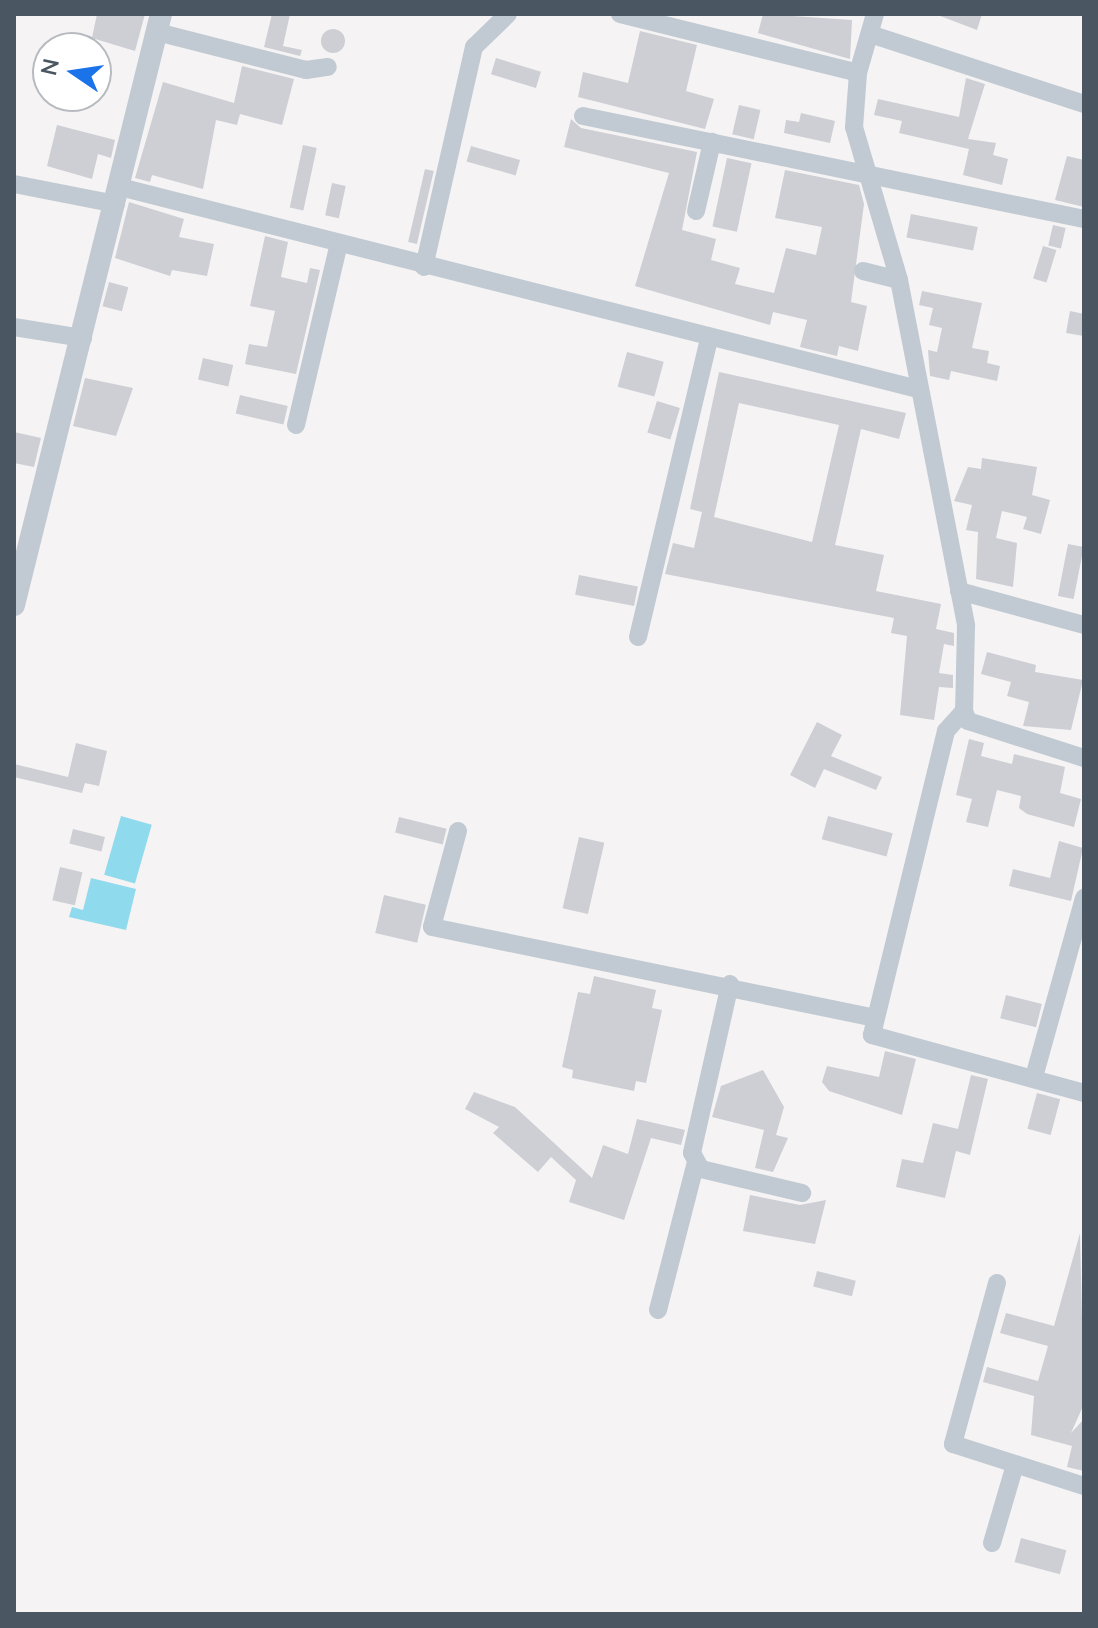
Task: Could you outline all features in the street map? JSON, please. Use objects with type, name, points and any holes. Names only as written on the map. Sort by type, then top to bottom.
[{"type":"street","points":[[424,267],[474,47],[508,14]]},
{"type":"street","points":[[620,14],[858,73]]},
{"type":"street","points":[[875,14],[858,73],[854,127],[899,280],[914,388],[966,626],[964,711],[968,721],[1084,758]]},
{"type":"street","points":[[14,605],[83,338],[159,23],[306,70],[328,67]]},
{"type":"street","points":[[870,34],[1084,104]]},
{"type":"street","points":[[583,116],[1084,219]]},
{"type":"street","points":[[696,211],[712,142]]},
{"type":"street","points":[[14,184],[118,196],[424,267],[914,388]]},
{"type":"street","points":[[296,425],[338,247]]},
{"type":"street","points":[[863,271],[899,280]]},
{"type":"street","points":[[14,327],[83,338]]},
{"type":"street","points":[[638,637],[709,338]]},
{"type":"street","points":[[959,591],[1084,625]]},
{"type":"street","points":[[964,711],[946,731],[872,1035],[881,1041],[1034,1077],[1084,1093]]},
{"type":"street","points":[[458,831],[432,927],[730,984],[875,1018]]},
{"type":"street","points":[[1034,1077],[1084,898]]},
{"type":"street","points":[[658,1310],[696,1162],[696,1133],[730,984]]},
{"type":"street","points":[[696,1162],[802,1193]]},
{"type":"street","points":[[997,1283],[952,1441],[1084,1486]]},
{"type":"street","points":[[992,1543],[1015,1465]]},
{"type":"water","points":[[121,816],[152,825],[135,883],[104,875]]},
{"type":"water","points":[[91,878],[136,889],[126,930],[69,917],[72,907],[83,910]]},
{"type":"building","points":[[97,14],[145,14],[135,51],[112,44],[112,32],[93,32]]},
{"type":"building","points":[[272,14],[290,14],[283,46],[302,50],[300,56],[264,47]]},
{"type":"building","points":[[763,14],[852,20],[850,59],[758,33]]},
{"type":"building","points":[[935,14],[982,14],[977,30]]},
{"type":"building","points":[[333,29],[342,32],[345,41],[342,50],[333,53],[324,50],[321,41],[324,32]]},
{"type":"building","points":[[640,31],[697,45],[686,91],[714,99],[705,129],[578,97],[583,72],[628,83]]},
{"type":"building","points":[[496,58],[541,72],[536,88],[491,74]]},
{"type":"building","points":[[242,66],[294,79],[282,125],[240,114],[237,125],[216,120],[203,189],[152,175],[150,182],[135,178],[163,82],[234,103]]},
{"type":"building","points":[[966,78],[985,84],[968,139],[996,143],[993,155],[1008,159],[1002,185],[963,175],[969,149],[899,133],[902,121],[874,115],[878,99],[959,117]]},
{"type":"building","points":[[739,105],[760,110],[754,139],[732,134]]},
{"type":"building","points":[[801,113],[835,121],[830,143],[784,133],[786,120],[799,122]]},
{"type":"building","points":[[571,119],[581,128],[697,152],[682,230],[716,239],[711,260],[740,268],[735,284],[774,293],[786,248],[816,255],[822,227],[775,218],[785,170],[859,185],[864,204],[851,302],[867,306],[858,351],[839,346],[837,356],[800,347],[807,320],[773,312],[770,325],[635,286],[669,173],[564,147]]},
{"type":"building","points":[[57,125],[115,140],[111,158],[98,154],[92,179],[47,166]]},
{"type":"building","points":[[303,145],[317,148],[303,211],[290,208]]},
{"type":"building","points":[[471,146],[520,160],[516,175],[467,161]]},
{"type":"building","points":[[1067,156],[1084,160],[1084,207],[1055,200]]},
{"type":"building","points":[[727,158],[751,163],[737,232],[712,226]]},
{"type":"building","points":[[425,169],[434,171],[417,244],[408,242]]},
{"type":"building","points":[[332,183],[346,186],[339,218],[325,215]]},
{"type":"building","points":[[129,202],[184,219],[179,237],[214,244],[207,276],[172,270],[170,276],[115,258]]},
{"type":"building","points":[[911,214],[978,227],[973,251],[906,238]]},
{"type":"building","points":[[1053,225],[1066,228],[1061,248],[1048,245]]},
{"type":"building","points":[[265,236],[288,242],[281,277],[307,283],[310,268],[320,270],[296,374],[245,364],[249,344],[267,347],[275,311],[250,306]]},
{"type":"building","points":[[1043,246],[1056,250],[1046,283],[1033,279]]},
{"type":"building","points":[[109,282],[128,287],[122,311],[103,306]]},
{"type":"building","points":[[922,291],[982,303],[972,348],[989,351],[987,363],[1000,366],[997,381],[951,371],[949,380],[930,376],[928,350],[937,352],[942,328],[929,325],[933,308],[919,305]]},
{"type":"building","points":[[1070,311],[1084,314],[1084,336],[1066,333]]},
{"type":"building","points":[[627,352],[664,362],[654,397],[618,387]]},
{"type":"building","points":[[203,358],[233,365],[228,386],[198,379]]},
{"type":"building","points":[[719,372],[906,413],[899,439],[861,429],[835,545],[884,555],[876,591],[941,604],[936,629],[954,633],[954,646],[944,644],[939,673],[953,675],[953,688],[939,687],[934,720],[900,715],[907,636],[891,633],[894,618],[665,574],[673,543],[694,548],[702,512],[690,509]],"holes":[[[739,403],[839,425],[812,542],[714,517]]]},
{"type":"building","points":[[85,378],[133,388],[116,436],[73,426]]},
{"type":"building","points":[[240,395],[288,406],[283,425],[236,414]]},
{"type":"building","points":[[657,401],[680,408],[670,440],[647,433]]},
{"type":"building","points":[[14,432],[41,438],[34,467],[14,463]]},
{"type":"building","points":[[982,458],[1037,467],[1032,495],[1050,500],[1041,534],[1023,529],[1027,517],[1002,511],[996,538],[1017,543],[1013,587],[976,579],[978,532],[966,530],[972,505],[954,501],[968,467],[981,469]]},
{"type":"building","points":[[1068,544],[1084,547],[1074,599],[1058,596]]},
{"type":"building","points":[[579,575],[638,586],[634,606],[575,595]]},
{"type":"building","points":[[987,652],[1036,665],[1035,672],[1083,680],[1071,730],[1023,726],[1029,702],[1007,696],[1011,682],[981,674]]},
{"type":"building","points":[[817,722],[842,735],[831,756],[882,777],[876,790],[824,769],[815,788],[790,775]]},
{"type":"building","points":[[969,739],[984,743],[981,756],[1012,764],[1014,754],[1065,767],[1060,793],[1081,799],[1074,827],[1027,814],[1019,808],[1021,796],[997,790],[988,827],[966,822],[972,799],[956,795]]},
{"type":"building","points":[[76,743],[107,751],[99,786],[85,783],[82,793],[14,777],[14,764],[68,777]]},
{"type":"building","points":[[828,816],[893,833],[887,857],[822,839]]},
{"type":"building","points":[[399,817],[447,829],[443,844],[395,833]]},
{"type":"building","points":[[73,829],[105,837],[101,852],[69,844]]},
{"type":"building","points":[[579,837],[604,843],[588,914],[563,908]]},
{"type":"building","points":[[1059,841],[1083,848],[1071,901],[1009,886],[1013,869],[1050,878]]},
{"type":"building","points":[[60,867],[82,872],[75,905],[52,900]]},
{"type":"building","points":[[384,895],[426,905],[417,943],[375,933]]},
{"type":"building","points":[[594,976],[656,990],[652,1008],[662,1010],[646,1083],[636,1081],[634,1091],[572,1078],[573,1070],[562,1067],[578,992],[590,994]]},
{"type":"building","points":[[1006,995],[1042,1004],[1036,1027],[1000,1018]]},
{"type":"building","points":[[885,1051],[916,1059],[902,1115],[829,1091],[822,1082],[827,1066],[879,1077]]},
{"type":"building","points":[[763,1070],[784,1107],[776,1135],[788,1138],[773,1172],[755,1168],[764,1130],[712,1117],[721,1086]]},
{"type":"building","points":[[971,1075],[988,1079],[970,1155],[956,1151],[945,1198],[896,1187],[902,1159],[923,1163],[933,1123],[958,1129]]},
{"type":"building","points":[[474,1092],[515,1107],[592,1178],[603,1145],[628,1154],[637,1119],[685,1130],[681,1145],[651,1138],[624,1220],[569,1202],[576,1180],[551,1157],[538,1172],[493,1133],[499,1127],[465,1109]]},
{"type":"building","points":[[1037,1093],[1060,1099],[1051,1135],[1027,1129]]},
{"type":"building","points":[[750,1195],[800,1205],[826,1200],[815,1244],[743,1231]]},
{"type":"building","points":[[1080,1233],[1084,1404],[1071,1433],[1084,1419],[1084,1471],[1067,1467],[1072,1446],[1031,1435],[1034,1396],[983,1382],[987,1367],[1038,1381],[1048,1346],[1000,1333],[1006,1313],[1054,1326]]},
{"type":"building","points":[[817,1271],[856,1281],[852,1296],[813,1287]]},
{"type":"building","points":[[1021,1538],[1066,1550],[1060,1574],[1015,1562]]}]
